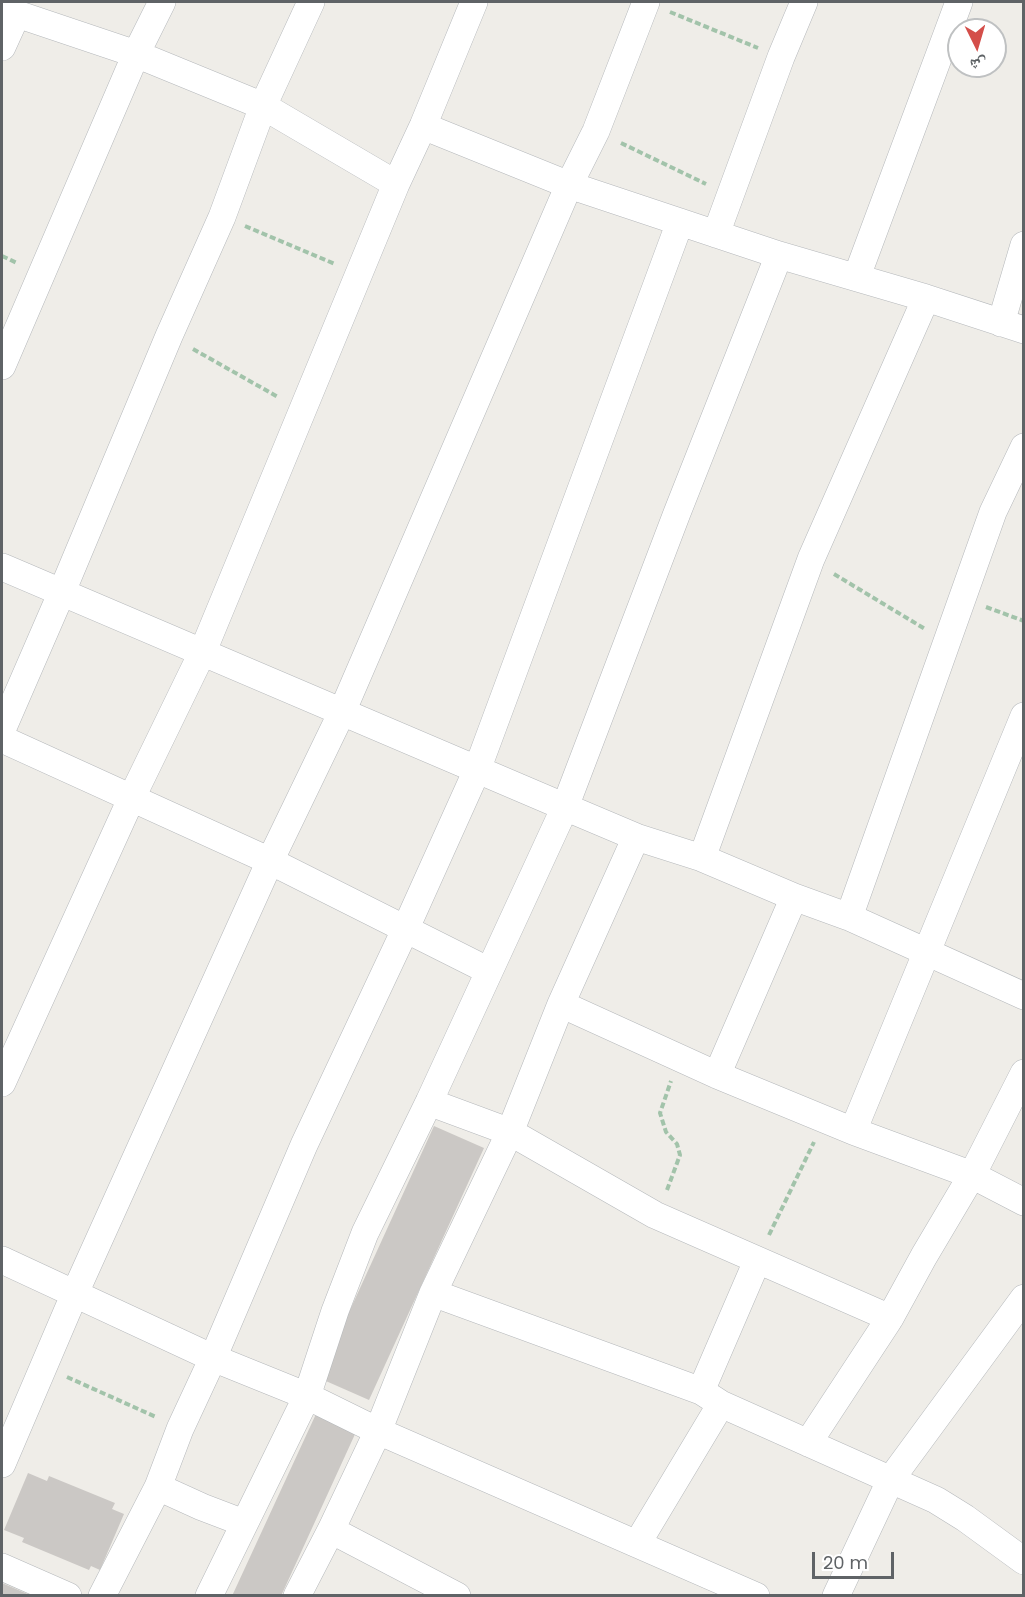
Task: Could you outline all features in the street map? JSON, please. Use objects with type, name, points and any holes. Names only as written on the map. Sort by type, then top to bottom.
[{"type":"street","points":[[2,366],[136,54],[162,2]]},
{"type":"street","points":[[2,730],[169,336],[222,217],[263,106],[310,2]]},
{"type":"street","points":[[2,1083],[132,797],[202,651],[474,2]]},
{"type":"street","points":[[2,1464],[75,1293],[270,861],[342,712],[569,185],[596,131],[646,2]]},
{"type":"street","points":[[717,234],[781,57],[804,2]]},
{"type":"street","points":[[857,276],[959,2]]},
{"type":"street","points":[[2,47],[9,12],[136,54],[263,106],[396,184]]},
{"type":"street","points":[[423,126],[569,185],[779,255],[857,276],[1012,326],[1023,245]]},
{"type":"street","points":[[102,1596],[158,1487],[180,1429],[213,1358],[304,1145],[477,770],[680,222]]},
{"type":"street","points":[[209,1596],[307,1396],[335,1311],[365,1233],[429,1102],[565,807],[779,255]]},
{"type":"street","points":[[702,858],[811,559],[927,298]]},
{"type":"street","points":[[849,917],[993,512],[1023,447]]},
{"type":"street","points":[[2,567],[636,837],[702,858],[794,897],[849,917],[926,954],[1023,996]]},
{"type":"street","points":[[853,1131],[1023,716]]},
{"type":"street","points":[[2,739],[270,861],[489,971]]},
{"type":"street","points":[[297,1596],[378,1431],[433,1293],[510,1132],[561,1004],[636,837]]},
{"type":"street","points":[[717,1075],[794,897]]},
{"type":"street","points":[[561,1004],[717,1075],[853,1131],[972,1175],[1023,1202]]},
{"type":"street","points":[[808,1443],[890,1318],[972,1175],[1023,1073]]},
{"type":"street","points":[[429,1102],[510,1132],[654,1215],[890,1318]]},
{"type":"street","points":[[2,1260],[213,1358],[307,1396],[378,1431],[756,1596]]},
{"type":"street","points":[[637,1544],[711,1397],[757,1260]]},
{"type":"street","points":[[433,1293],[711,1397],[936,1500],[965,1518],[1023,1561]]},
{"type":"street","points":[[836,1596],[891,1479],[1023,1298]]},
{"type":"street","points":[[158,1487],[244,1523]]},
{"type":"street","points":[[331,1530],[457,1596]]},
{"type":"street","points":[[2,1567],[68,1596]]},
{"type":"path","points":[[646,2],[781,57]]},
{"type":"path","points":[[596,131],[730,196]]},
{"type":"path","points":[[222,217],[360,275]]},
{"type":"path","points":[[169,336],[302,410]]},
{"type":"path","points":[[811,559],[946,642]]},
{"type":"path","points":[[963,598],[1023,621]]},
{"type":"path","points":[[654,1215],[676,1170],[680,1155],[677,1144],[666,1132],[660,1113],[679,1058]]},
{"type":"path","points":[[757,1260],[825,1119]]},
{"type":"path","points":[[44,1367],[180,1429]]},
{"type":"building","points":[[434,1126],[484,1148],[369,1400],[319,1378]]},
{"type":"building","points":[[316,1414],[356,1432],[281,1596],[232,1596]]},
{"type":"building","points":[[28,1473],[47,1481],[49,1476],[115,1503],[112,1509],[124,1514],[100,1570],[91,1566],[89,1570],[22,1542],[24,1538],[4,1530]]},
{"type":"building","points":[[2,1583],[30,1595],[30,1596],[2,1596]]}]
